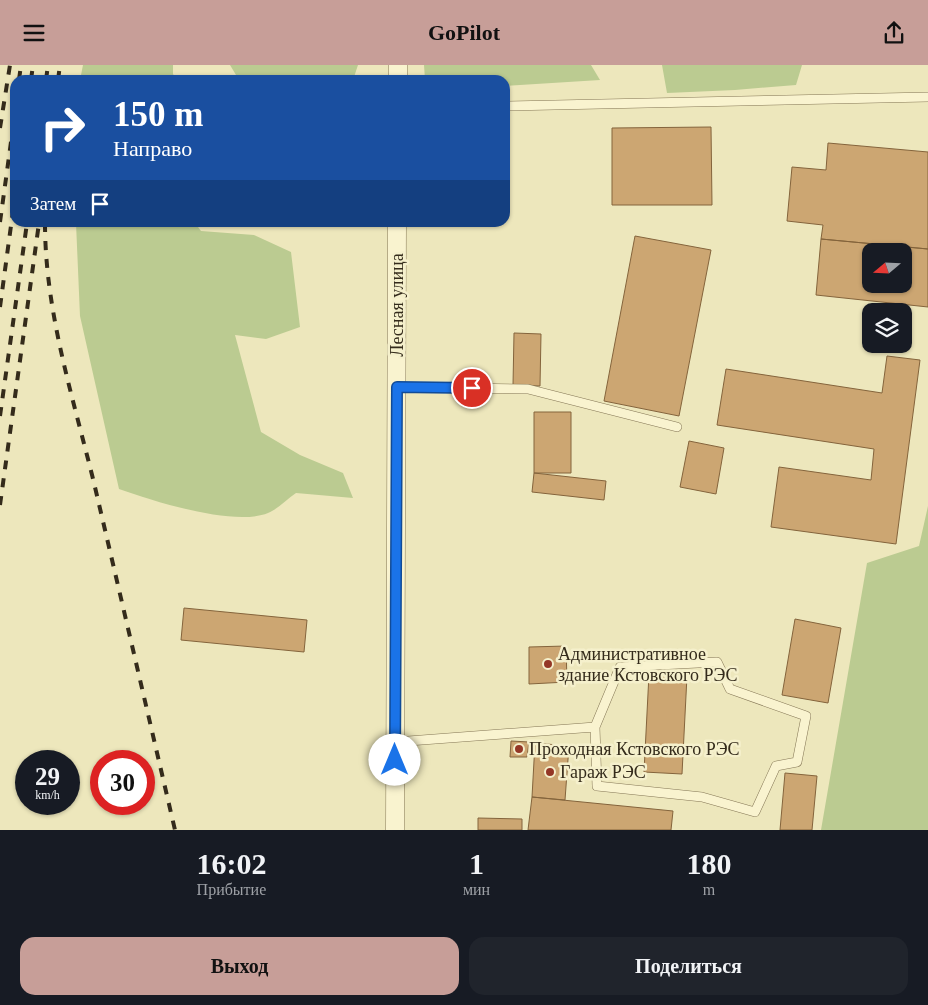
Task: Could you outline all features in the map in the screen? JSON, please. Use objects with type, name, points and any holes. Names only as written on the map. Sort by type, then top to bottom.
[{"type":"street","name":"Лесная улица","points":[[395,830],[397,227]]},
{"type":"lane","points":[[510,106],[928,97]]},
{"type":"lane","points":[[397,387],[528,389],[677,427]]},
{"type":"lane","points":[[708,662],[718,662],[730,689],[806,716],[797,762],[776,766],[755,812],[702,797],[597,786],[596,727],[620,667],[708,662]]},
{"type":"lane","points":[[395,742],[596,727]]},
{"type":"green space","points":[[83,65],[173,65],[174,75],[81,75]]},
{"type":"green space","points":[[230,65],[358,65],[355,75],[236,75]]},
{"type":"green space","points":[[424,65],[591,65],[600,80],[510,86],[510,75],[425,75]]},
{"type":"green space","points":[[662,65],[802,65],[796,85],[667,93]]},
{"type":"green space","points":[[76,227],[198,227],[201,231],[254,235],[291,252],[300,327],[266,339],[235,335],[261,432],[300,455],[343,473],[353,498],[296,493],[268,513],[235,517],[172,506],[119,489],[80,316]]},
{"type":"green space","points":[[928,506],[928,830],[821,830],[867,563],[919,546]]},
{"type":"building","points":[[711,127],[712,205],[612,205],[612,128]]},
{"type":"building","points":[[828,143],[928,152],[928,249],[912,248],[912,243],[864,243],[821,239],[823,225],[787,221],[792,167],[826,170]]},
{"type":"building","points":[[635,236],[711,250],[679,416],[604,401]]},
{"type":"building","points":[[821,239],[864,243],[862,243],[862,293],[912,293],[912,248],[928,249],[928,307],[912,305],[912,303],[891,303],[816,295]]},
{"type":"building","points":[[514,333],[541,334],[540,386],[513,385]]},
{"type":"building","points":[[887,356],[920,360],[896,544],[771,527],[779,467],[871,480],[874,449],[717,425],[726,369],[882,393]]},
{"type":"building","points":[[534,412],[571,412],[571,473],[534,473]]},
{"type":"building","points":[[689,441],[724,448],[716,494],[680,487]]},
{"type":"building","points":[[534,473],[606,481],[604,500],[532,492]]},
{"type":"building","points":[[184,608],[307,620],[304,652],[181,640]]},
{"type":"building","points":[[795,619],[841,628],[828,703],[782,695]]},
{"type":"building","name":"Административное здание Кстовского РЭС","points":[[566,646],[567,682],[529,684],[529,647]]},
{"type":"building","points":[[649,674],[687,676],[682,774],[644,772]]},
{"type":"building","name":"Проходная Кстовского РЭС","points":[[511,741],[529,742],[527,757],[510,757]]},
{"type":"building","name":"Гараж РЭС","points":[[535,743],[569,746],[565,800],[532,797]]},
{"type":"building","points":[[785,773],[817,776],[812,830],[780,830]]},
{"type":"building","points":[[532,797],[673,811],[671,830],[528,830]]},
{"type":"building","points":[[478,818],[522,819],[522,830],[478,830]]},
{"type":"railway","points":[[0,128],[10,65]]},
{"type":"railway","points":[[20,75],[21,65]]},
{"type":"railway","points":[[32,75],[33,65]]},
{"type":"railway","points":[[47,75],[48,65]]},
{"type":"railway","points":[[59,75],[60,65]]},
{"type":"railway","points":[[0,222],[10,149]]},
{"type":"railway","points":[[0,307],[11,227]]},
{"type":"railway","points":[[0,416],[26,227]]},
{"type":"railway","points":[[0,505],[38,227]]},
{"type":"railway","points":[[45,227],[46,256],[55,322],[175,830]]},
{"type":"place","name":"Административное здание Кстовского РЭС","points":[[548,664]]},
{"type":"place","name":"Проходная Кстовского РЭС","points":[[519,749]]},
{"type":"place","name":"Гараж РЭС","points":[[550,772]]},
{"type":"route","points":[[395,760],[397,387],[472,388]]}]
